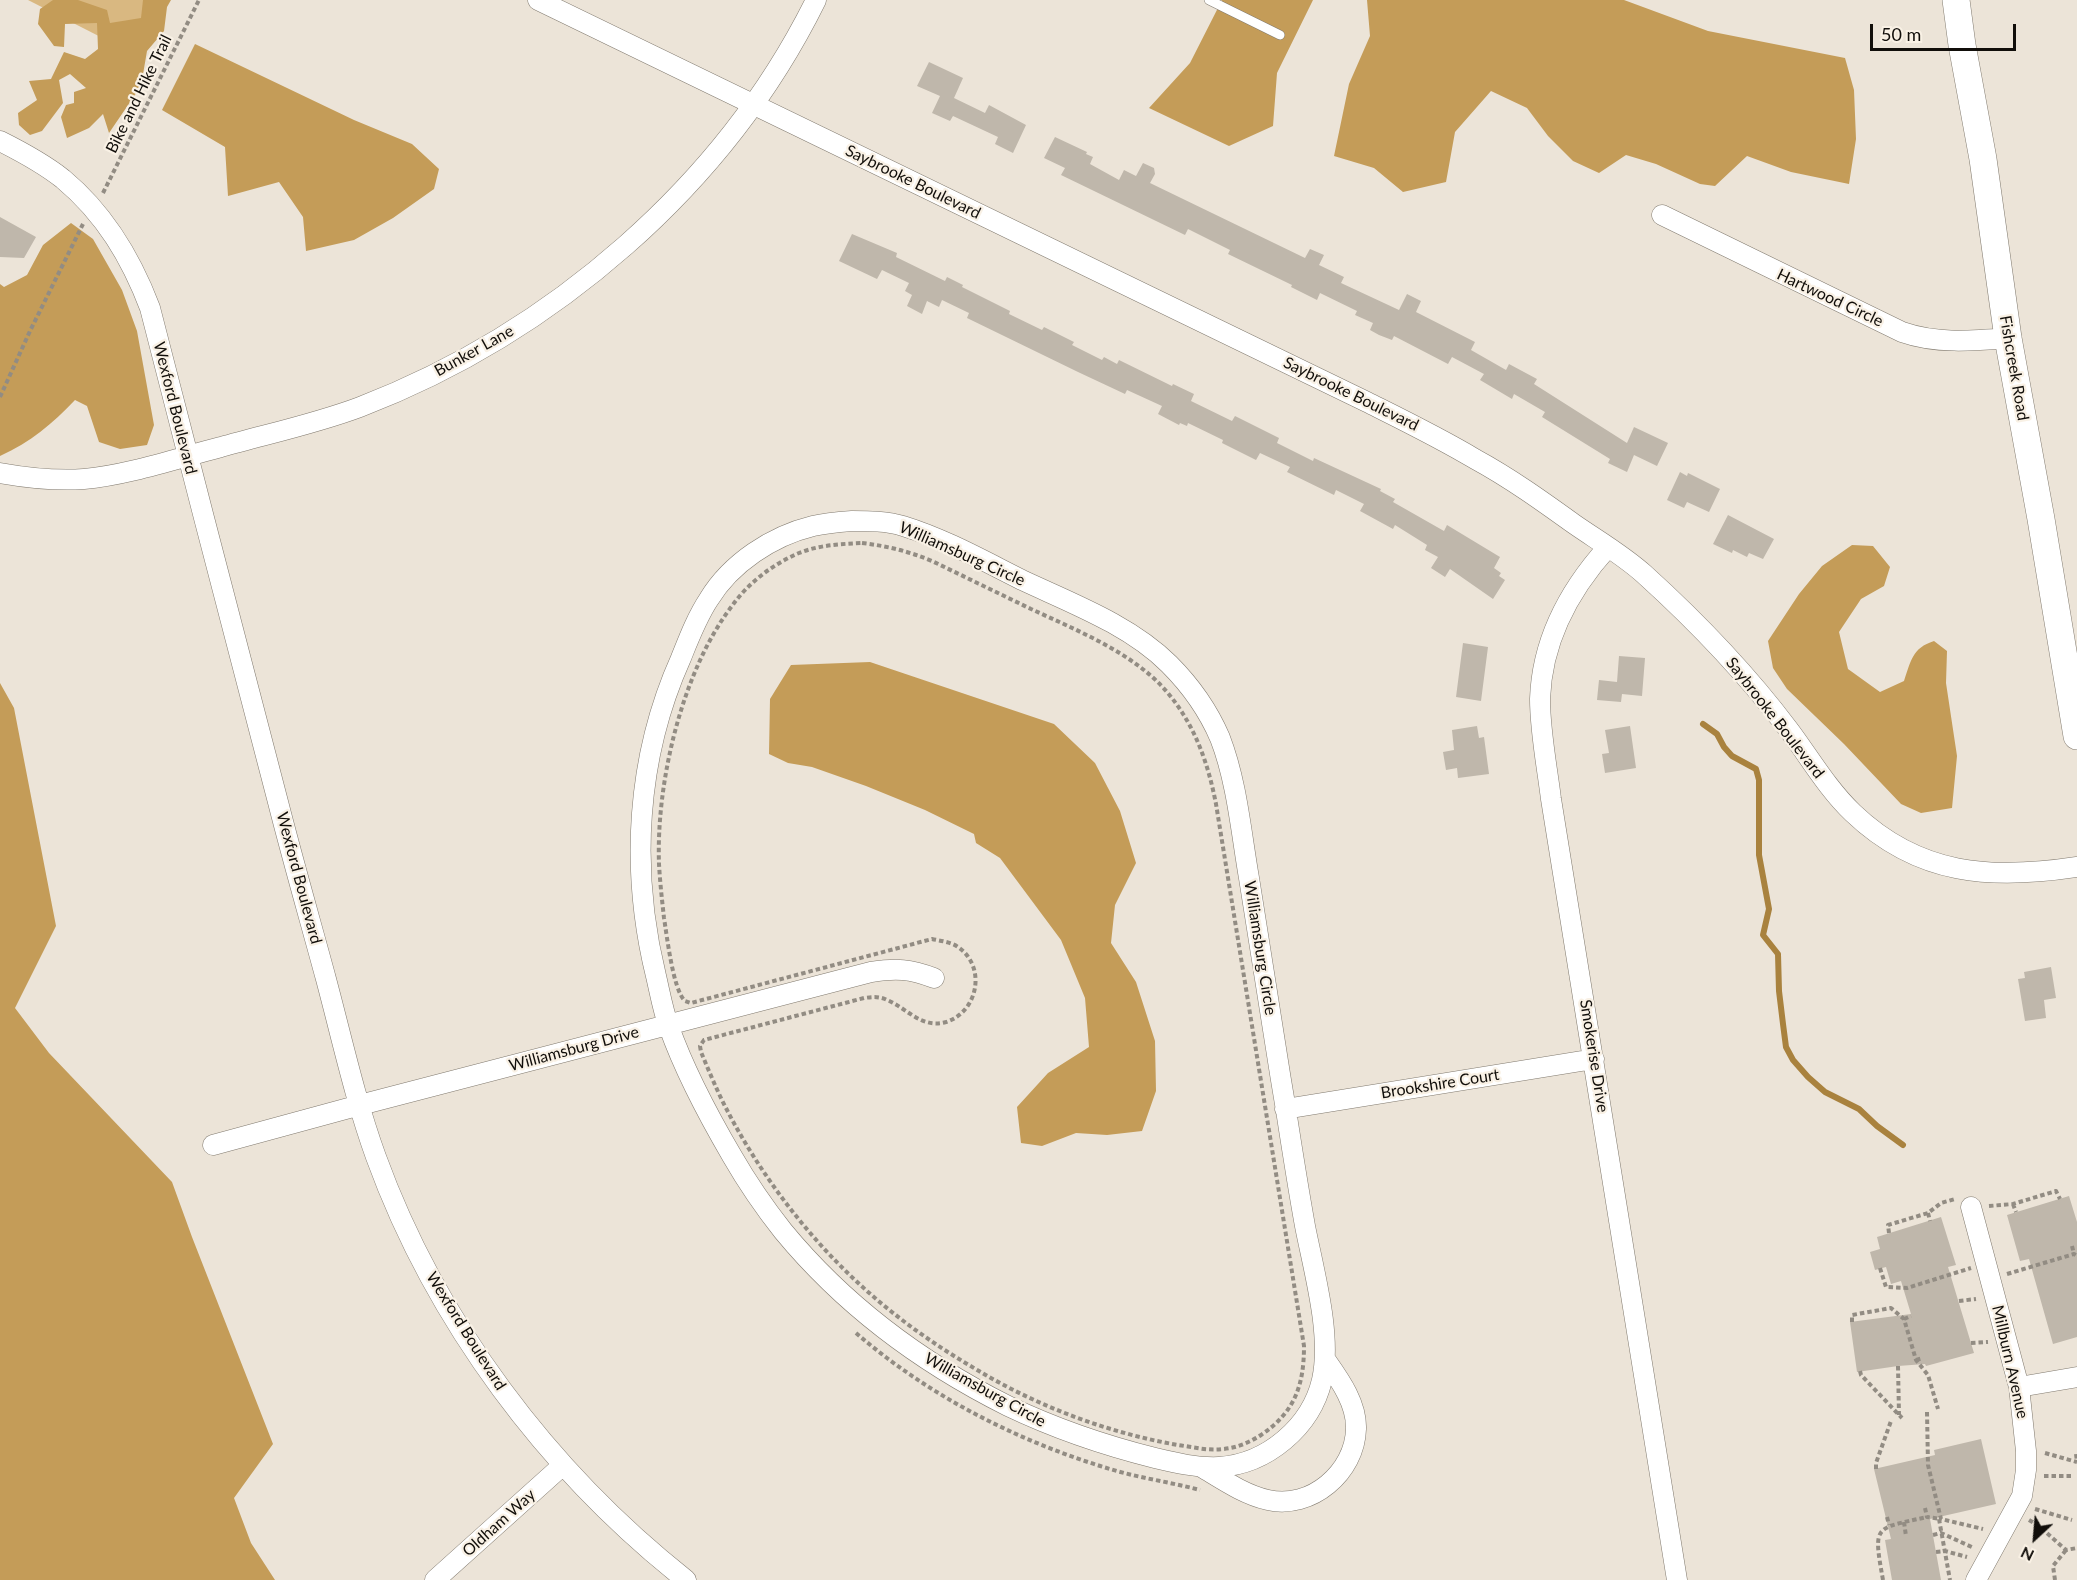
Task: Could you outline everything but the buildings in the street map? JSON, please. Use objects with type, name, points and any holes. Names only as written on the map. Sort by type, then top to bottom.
[{"type":"main road","name":"Fishcreek Road","points":[[1956,0],[1983,159],[2008,339],[2042,519],[2077,736]]},
{"type":"street","name":"Saybrooke Boulevard","points":[[538,0],[1049,246],[1438,438],[1513,481],[1608,547],[1680,606],[1731,658],[1790,732],[1820,775],[1852,813],[1875,832],[1908,852],[1933,863],[1977,873],[2007,875],[2077,867]]},
{"type":"street","name":"Bunker Lane","points":[[0,473],[50,480],[86,479],[118,473],[324,419],[429,377],[509,332],[570,292],[645,227],[680,193],[753,104],[792,44],[816,0]]},
{"type":"street","name":"Wexford Boulevard","points":[[0,141],[36,160],[64,180],[103,220],[136,272],[150,308],[340,1040],[376,1156],[403,1220],[447,1305],[506,1395],[563,1465],[624,1528],[686,1580]]},
{"type":"street","name":"Hartwood Circle","points":[[1662,215],[1902,332],[1930,340],[2008,339]]},
{"type":"street","name":"Williamsburg Circle","points":[[852,521],[898,524],[948,544],[1074,605],[1132,635],[1169,664],[1203,704],[1218,732],[1228,761],[1241,828],[1285,1109],[1317,1281],[1325,1359],[1315,1401],[1302,1423],[1289,1437],[1270,1451],[1248,1461],[1223,1467],[1199,1466],[1128,1451],[1046,1424],[959,1380],[919,1354],[872,1319],[825,1276],[784,1232],[752,1190],[714,1125],[668,1025],[645,923],[640,879],[642,803],[647,764],[668,687],[701,613],[717,587],[732,571],[756,552],[783,536],[821,524],[852,521]]},
{"type":"street","name":"Smokerise Drive","points":[[1608,547],[1593,563],[1574,591],[1555,627],[1543,671],[1540,701],[1551,799],[1677,1580]]},
{"type":"street","name":"Williamsburg Drive","points":[[213,1145],[871,972],[897,968],[917,971],[934,978]]},
{"type":"street","name":"Brookshire Court","points":[[1285,1109],[1594,1059]]},
{"type":"street","name":"Millburn Avenue","points":[[1965,1203],[1988,1272],[2019,1387],[2026,1451],[2022,1496],[1976,1580]]},
{"type":"street","points":[[1199,1466],[1241,1490],[1269,1500],[1291,1502],[1312,1496],[1336,1479],[1352,1453],[1356,1429],[1353,1409],[1343,1385],[1325,1359]]},
{"type":"street","points":[[2019,1387],[2077,1377]]},
{"type":"street","name":"Oldham Way","points":[[435,1580],[563,1465]]},
{"type":"lane","points":[[1209,0],[1280,35]]},
{"type":"path","name":"Bike and Hike Trail","points":[[100,198],[199,0]]},
{"type":"path","points":[[0,397],[30,330],[87,219]]},
{"type":"path","points":[[861,543],[891,547],[912,552],[932,561],[1119,652],[1166,691],[1182,713],[1205,757],[1211,782],[1304,1346],[1304,1367],[1300,1384],[1296,1397],[1288,1410],[1276,1424],[1252,1440],[1224,1449],[1206,1450],[1152,1440],[1082,1419],[1045,1405],[981,1373],[935,1344],[887,1309],[853,1278],[798,1219],[766,1174],[726,1109],[701,1052],[701,1042],[864,998],[876,997],[887,1000],[927,1023],[937,1024],[947,1021],[960,1015],[969,1005],[975,990],[974,967],[958,947],[932,939],[692,1003],[685,1001],[681,997],[676,982],[663,907],[659,863],[664,792],[677,724],[700,662],[732,605],[751,584],[773,567],[800,553],[830,545],[861,543]]},
{"type":"path","points":[[1889,1233],[1888,1225],[1928,1213],[1941,1203],[2013,1204],[2056,1191],[2060,1199]]},
{"type":"path","points":[[2013,1204],[2016,1212]]},
{"type":"path","points":[[1928,1213],[1930,1221]]},
{"type":"path","points":[[1880,1268],[1886,1287],[1907,1288],[1988,1272],[2030,1267],[2076,1255],[2072,1246]]},
{"type":"path","points":[[2028,1259],[2030,1267]]},
{"type":"path","points":[[1905,1280],[1907,1288]]},
{"type":"path","points":[[1852,1322],[1852,1315],[1891,1308],[1904,1319],[1916,1360],[1928,1375],[1938,1409]]},
{"type":"path","points":[[1904,1319],[1911,1316]]},
{"type":"path","points":[[849,1327],[896,1366],[954,1403],[1009,1432],[1054,1451],[1112,1470],[1204,1491]]},
{"type":"path","points":[[1916,1360],[1923,1358]]},
{"type":"path","points":[[1860,1371],[1861,1376],[1901,1416],[1898,1366]]},
{"type":"path","points":[[1927,1412],[1928,1465],[1950,1580]]},
{"type":"path","points":[[1876,1469],[1891,1421]]},
{"type":"path","points":[[2026,1451],[2051,1453],[2077,1462],[2076,1454]]},
{"type":"path","points":[[2025,1475],[2073,1476]]},
{"type":"path","points":[[1925,1508],[1927,1517]]},
{"type":"path","points":[[2017,1508],[2072,1520]]},
{"type":"path","points":[[2017,1508],[2066,1550]]},
{"type":"path","points":[[1887,1517],[1889,1525]]},
{"type":"path","points":[[1883,1580],[1876,1544],[1880,1533],[1889,1525],[1927,1517],[2002,1533]]},
{"type":"path","points":[[1904,1522],[1906,1536]]},
{"type":"path","points":[[1933,1535],[1941,1533],[1967,1544],[1987,1560]]},
{"type":"path","points":[[2055,1580],[2053,1566],[2066,1550],[2077,1549]]},
{"type":"path","points":[[1936,1552],[1945,1551],[1987,1560]]},
{"type":"shaded area","points":[[28,0],[162,0],[134,54]]},
{"type":"shaded area","points":[[53,0],[78,0],[107,10],[110,23],[141,18],[143,0],[171,0],[167,7],[164,31],[147,51],[141,86],[109,133],[103,114],[89,128],[67,138],[61,117],[66,105],[74,103],[74,92],[86,88],[70,74],[59,80],[63,103],[42,131],[30,135],[19,125],[18,113],[37,100],[29,81],[51,79],[64,52],[85,59],[98,49],[97,23],[65,24],[64,47],[54,46],[38,24],[40,9]]},
{"type":"shaded area","points":[[1222,0],[1313,0],[1277,73],[1273,126],[1229,146],[1149,108],[1190,63]]},
{"type":"shaded area","points":[[1367,0],[1624,0],[1708,31],[1845,58],[1854,90],[1856,139],[1849,184],[1791,172],[1747,156],[1715,186],[1700,184],[1656,164],[1626,155],[1599,173],[1573,161],[1548,136],[1527,108],[1491,91],[1455,132],[1446,182],[1403,192],[1374,168],[1334,156],[1349,84],[1370,36]]},
{"type":"shaded area","points":[[195,44],[354,120],[412,144],[439,169],[434,189],[393,218],[354,240],[306,251],[303,217],[279,182],[228,196],[225,147],[162,110]]},
{"type":"shaded area","points":[[71,223],[93,239],[122,290],[137,331],[154,425],[147,445],[120,449],[99,442],[87,406],[75,400],[40,432],[22,445],[0,456],[0,284],[4,287],[27,275],[43,245]]},
{"type":"shaded area","points":[[1852,545],[1873,546],[1890,567],[1884,586],[1861,599],[1839,632],[1848,669],[1880,692],[1904,681],[1913,656],[1921,647],[1934,641],[1947,651],[1946,683],[1957,756],[1952,808],[1921,813],[1901,804],[1787,689],[1773,668],[1768,641],[1799,594],[1822,566]]},
{"type":"shaded area","points":[[870,662],[1054,724],[1095,763],[1120,811],[1136,863],[1115,905],[1111,943],[1136,982],[1155,1041],[1156,1091],[1142,1131],[1107,1135],[1076,1133],[1042,1146],[1021,1143],[1017,1107],[1048,1073],[1089,1047],[1085,998],[1061,940],[1000,858],[976,843],[974,834],[925,810],[866,786],[812,767],[788,763],[769,754],[770,699],[791,665]]},
{"type":"shaded area","points":[[0,683],[14,708],[56,926],[15,1008],[49,1053],[172,1182],[273,1444],[234,1498],[251,1543],[275,1580],[0,1580]]},
{"type":"waterway","points":[[1703,724],[1717,734],[1732,756],[1756,769],[1759,780],[1759,855],[1769,909],[1763,935],[1778,954],[1779,991],[1786,1047],[1793,1060],[1825,1092],[1859,1109],[1903,1145]]}]
